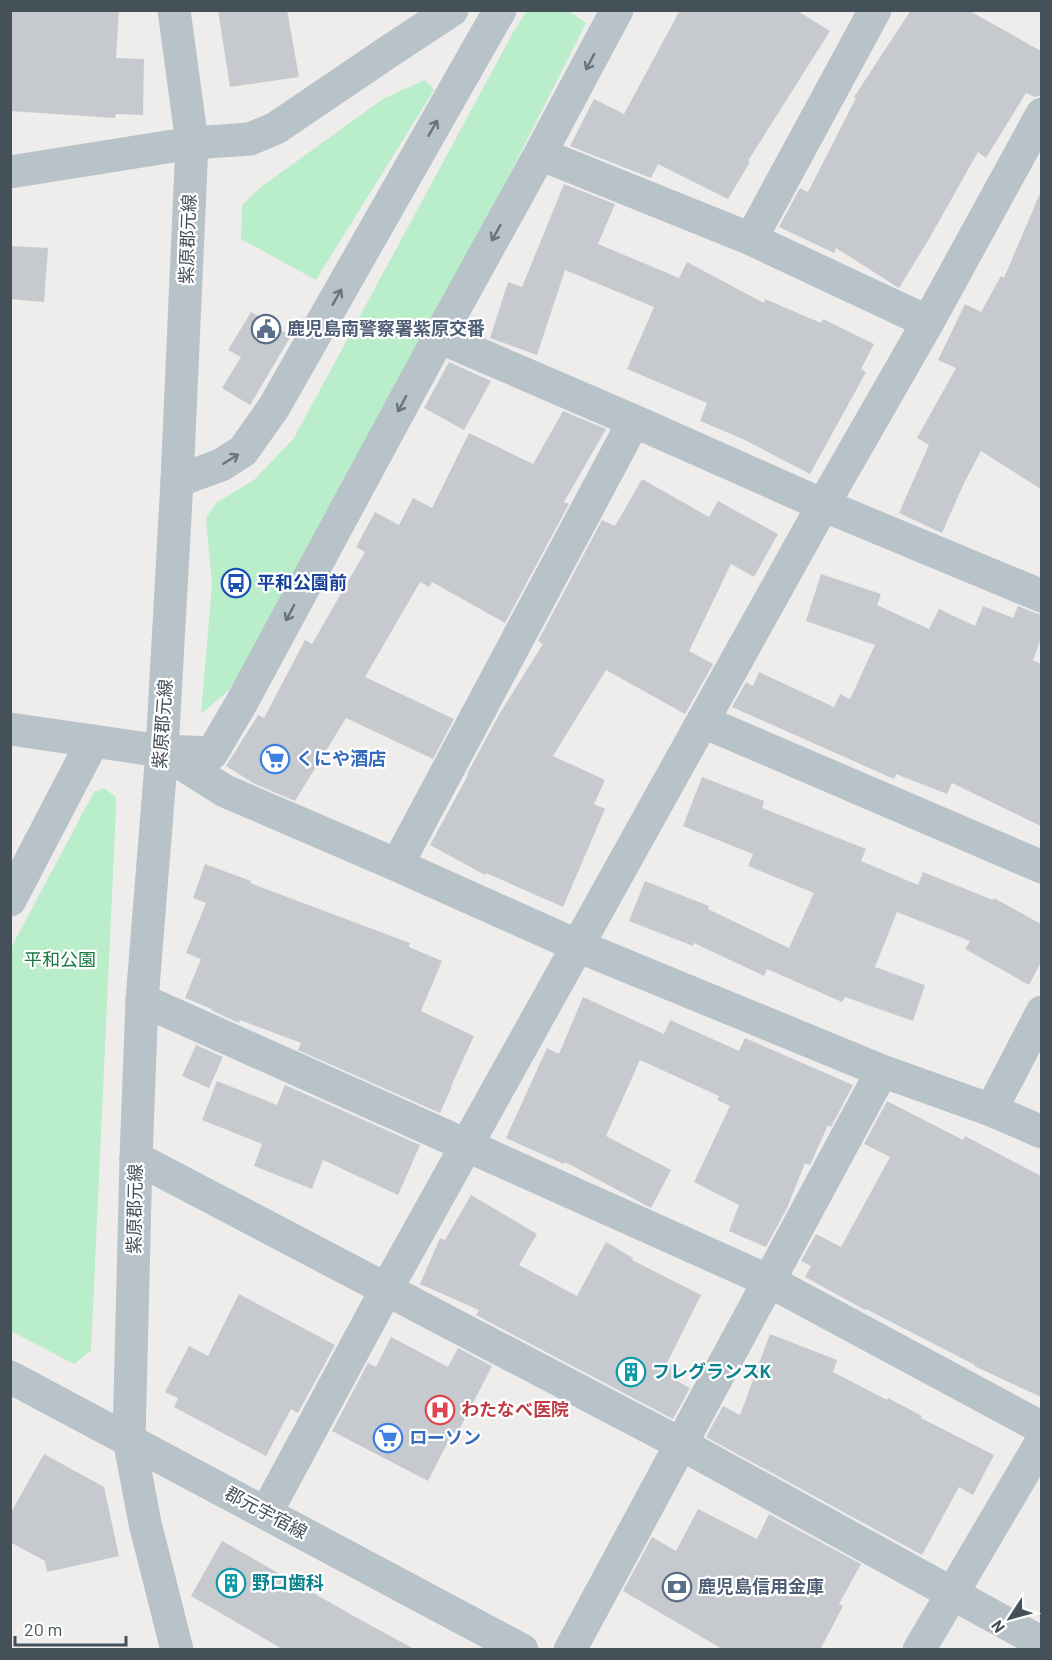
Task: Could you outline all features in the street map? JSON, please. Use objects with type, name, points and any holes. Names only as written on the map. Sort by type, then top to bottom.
[{"type":"street","name":"紫原郡元線","points":[[174,10],[192,143],[162,752],[142,1000],[129,1439],[145,1523],[177,1650]]},
{"type":"street","points":[[10,172],[192,143],[250,139],[276,128],[452,10]]},
{"type":"street","points":[[177,481],[221,465],[243,451],[274,407],[500,10]]},
{"type":"street","points":[[10,729],[162,752],[212,753],[242,702],[617,10]]},
{"type":"street","points":[[751,239],[874,10]]},
{"type":"street","points":[[266,1513],[386,1290],[823,505],[928,322],[1032,151],[1041,114]]},
{"type":"street","points":[[540,154],[751,239],[928,322]]},
{"type":"street","points":[[439,337],[823,505],[1038,587]]},
{"type":"street","points":[[397,865],[634,421]]},
{"type":"street","points":[[704,722],[1041,867]]},
{"type":"street","points":[[10,900],[93,741]]},
{"type":"street","points":[[162,752],[225,790],[578,946],[882,1071],[991,1110],[1041,1132]]},
{"type":"street","points":[[142,1000],[769,1281],[1041,1428]]},
{"type":"street","points":[[991,1110],[1041,1012]]},
{"type":"street","points":[[570,1650],[882,1071]]},
{"type":"street","points":[[136,1158],[681,1444],[1041,1643]]},
{"type":"street","name":"郡元宇宿線","points":[[10,1377],[522,1650]]},
{"type":"street","points":[[919,1650],[1041,1441]]},
{"type":"green space","points":[[527,11],[569,11],[586,23],[421,350],[248,666],[229,690],[201,714],[212,585],[206,518],[216,503],[254,480],[294,438],[515,29]]},
{"type":"green space","points":[[425,80],[434,90],[316,280],[241,239],[242,205],[261,187],[383,99]]},
{"type":"green space","name":"平和公園","points":[[104,788],[116,797],[116,808],[91,1351],[74,1364],[11,1331],[11,948],[94,792]]},
{"type":"building","points":[[10,10],[119,10],[116,58],[144,59],[143,115],[116,114],[115,118],[10,111]]},
{"type":"building","points":[[218,10],[287,10],[299,77],[230,87]]},
{"type":"building","points":[[680,10],[796,10],[830,31],[748,161],[750,162],[728,199],[658,164],[651,178],[570,146],[594,99],[624,114]]},
{"type":"building","points":[[911,10],[968,10],[1041,51],[1041,95],[1035,97],[1026,93],[986,158],[978,152],[899,288],[836,248],[834,253],[779,227],[800,188],[808,192],[856,98],[854,97]]},
{"type":"building","points":[[564,184],[615,204],[598,244],[679,278],[687,262],[764,303],[765,299],[821,323],[823,319],[874,344],[861,369],[866,372],[810,474],[743,439],[700,421],[707,403],[627,369],[654,307],[565,270],[537,355],[490,338],[508,282],[522,287]]},
{"type":"building","points":[[1041,191],[1041,489],[981,451],[942,533],[899,513],[929,445],[917,438],[956,368],[938,360],[965,304],[981,312],[1001,276],[1004,278]]},
{"type":"building","points":[[10,246],[48,248],[44,302],[10,299]]},
{"type":"building","points":[[251,312],[291,336],[250,405],[222,388],[241,357],[228,350]]},
{"type":"building","points":[[449,362],[491,381],[464,430],[424,408]]},
{"type":"building","points":[[563,411],[606,429],[564,502],[569,504],[505,623],[432,582],[429,587],[420,582],[365,677],[454,719],[433,759],[346,718],[295,801],[253,783],[226,766],[258,715],[264,718],[305,640],[312,644],[365,552],[356,547],[375,512],[399,525],[413,498],[432,508],[469,433],[533,464]]},
{"type":"building","points":[[642,479],[709,517],[718,501],[778,534],[754,577],[731,564],[689,651],[713,664],[685,714],[606,670],[553,756],[605,780],[594,804],[605,809],[563,907],[486,873],[485,875],[430,845],[500,713],[543,644],[538,641],[602,520],[615,526]]},
{"type":"building","points":[[821,574],[881,594],[877,605],[929,629],[939,609],[975,626],[983,606],[1013,618],[1018,606],[1041,614],[1041,639],[1033,660],[1041,664],[1041,826],[952,783],[947,794],[896,774],[894,779],[732,707],[746,682],[753,686],[759,672],[834,707],[840,694],[850,699],[875,645],[806,621]]},
{"type":"building","points":[[702,777],[764,801],[762,808],[866,849],[861,861],[918,885],[923,872],[993,900],[994,898],[1041,924],[1041,962],[1029,985],[965,949],[970,941],[897,912],[875,967],[925,985],[913,1021],[845,997],[842,1002],[767,969],[764,976],[694,943],[693,946],[629,921],[645,881],[709,906],[708,909],[789,948],[814,893],[748,866],[753,854],[683,826]]},
{"type":"building","points":[[205,864],[410,943],[409,947],[442,961],[421,1011],[474,1036],[440,1113],[298,1050],[301,1043],[240,1020],[239,1023],[185,998],[201,959],[186,953],[206,903],[193,898]]},
{"type":"building","points":[[583,997],[664,1034],[670,1020],[739,1051],[745,1038],[853,1085],[831,1127],[828,1125],[810,1165],[805,1163],[787,1208],[766,1247],[729,1231],[739,1205],[694,1182],[730,1106],[717,1100],[719,1096],[640,1060],[606,1136],[671,1170],[651,1208],[565,1162],[564,1164],[506,1138],[547,1048],[559,1054]]},
{"type":"building","points":[[196,1045],[223,1057],[209,1088],[182,1076]]},
{"type":"building","points":[[217,1081],[277,1105],[285,1085],[420,1145],[398,1195],[323,1160],[312,1189],[254,1166],[262,1144],[202,1120]]},
{"type":"building","points":[[887,1101],[963,1140],[965,1136],[1041,1176],[1041,1397],[974,1366],[805,1277],[811,1266],[801,1261],[816,1234],[841,1247],[890,1157],[864,1144]]},
{"type":"building","points":[[471,1195],[537,1234],[519,1265],[577,1296],[606,1242],[633,1258],[632,1260],[701,1295],[667,1363],[680,1369],[675,1380],[690,1388],[673,1419],[476,1315],[479,1310],[420,1284],[440,1238],[445,1240]]},
{"type":"building","points":[[239,1294],[335,1345],[298,1413],[291,1409],[266,1456],[174,1407],[178,1398],[165,1392],[189,1346],[208,1356]]},
{"type":"building","points":[[770,1334],[837,1360],[833,1372],[887,1400],[888,1398],[922,1416],[921,1418],[994,1455],[973,1495],[959,1487],[922,1555],[706,1437],[723,1406],[740,1415]]},
{"type":"building","points":[[391,1337],[448,1367],[458,1348],[492,1366],[457,1434],[453,1432],[428,1481],[332,1431],[368,1363],[376,1367]]},
{"type":"building","points":[[44,1454],[104,1487],[119,1556],[47,1572],[45,1561],[10,1542],[10,1514]]},
{"type":"building","points":[[698,1509],[757,1539],[769,1514],[861,1564],[839,1604],[843,1606],[820,1650],[724,1650],[623,1591],[652,1537],[676,1551]]},
{"type":"building","points":[[222,1541],[416,1650],[284,1650],[191,1596]]},
{"type":"place","name":"鹿児島南警察署紫原交番","points":[[266,329]]},
{"type":"place","name":"平和公園前","points":[[236,583]]},
{"type":"place","name":"くにや酒店","points":[[275,759]]},
{"type":"place","name":"フレグランスK","points":[[631,1372]]},
{"type":"place","name":"わたなべ医院","points":[[440,1410]]},
{"type":"place","name":"ローソン","points":[[388,1438]]},
{"type":"place","name":"野口歯科","points":[[231,1583]]},
{"type":"place","name":"鹿児島信用金庫","points":[[677,1587]]}]
